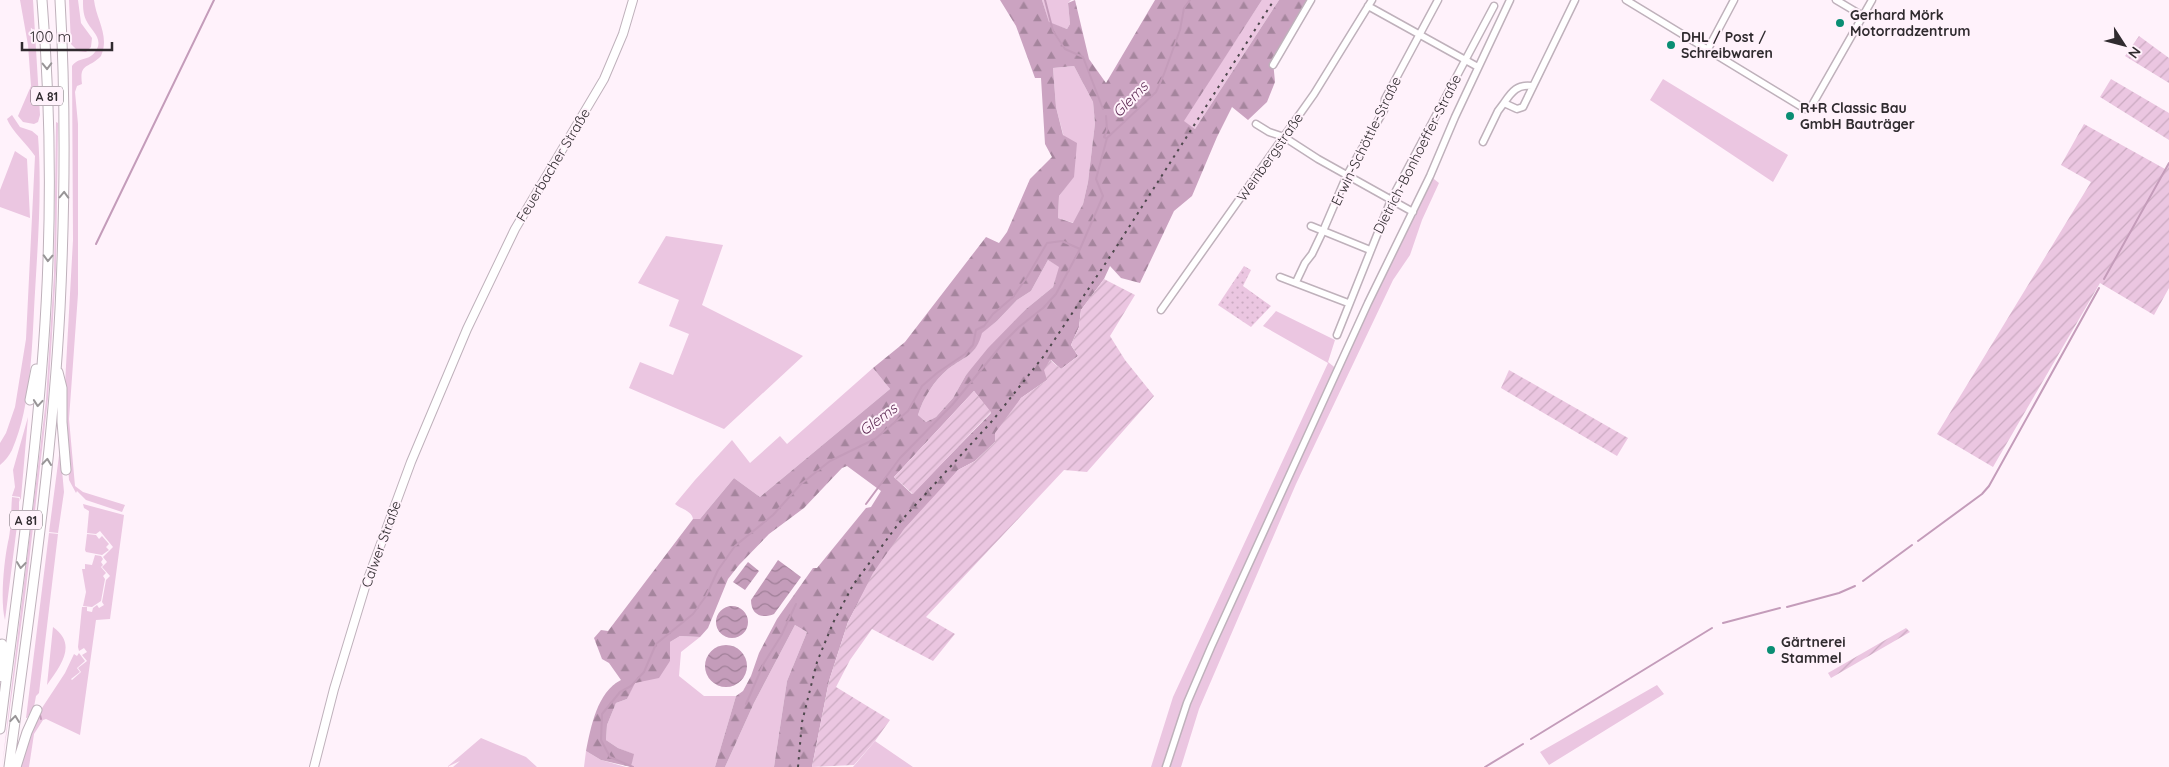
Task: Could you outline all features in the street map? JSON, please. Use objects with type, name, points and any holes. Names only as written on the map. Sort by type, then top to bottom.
[{"type":"highway","name":"A 81","points":[[0,729],[28,502],[44,337],[49,192],[46,54],[42,0]]},
{"type":"highway","name":"A 81","points":[[9,767],[42,511],[56,362],[65,175],[60,0]]},
{"type":"highway","points":[[30,400],[44,337]]},
{"type":"highway","points":[[56,362],[62,388],[62,422],[66,470]]},
{"type":"highway","points":[[2,644],[3,702]]},
{"type":"highway","points":[[16,767],[28,728],[37,710]]},
{"type":"main road","name":"Feuerbacher Straße","points":[[467,328],[515,229],[604,79],[623,34],[633,0]]},
{"type":"main road","name":"Calwer Straße","points":[[314,767],[333,691],[365,587],[410,462],[467,328]]},
{"type":"street","points":[[1273,66],[1311,0]]},
{"type":"street","name":"Erwin-Schöttle-Straße","points":[[1296,282],[1324,231],[1347,175],[1384,110],[1385,99],[1438,0]]},
{"type":"street","points":[[1166,767],[1187,703],[1211,647],[1368,303],[1413,212],[1510,0]]},
{"type":"street","points":[[1504,103],[1516,109],[1523,106],[1576,0]]},
{"type":"street","points":[[1626,0],[1805,109],[1811,107],[1872,0]]},
{"type":"street","points":[[1708,49],[1734,0]]},
{"type":"street","points":[[1836,0],[1863,16]]},
{"type":"street","points":[[1370,3],[1420,35],[1478,67]]},
{"type":"street","name":"Weinbergstraße","points":[[1162,310],[1314,94],[1370,3]]},
{"type":"street","name":"Dietrich-Bonhoeffer-Straße","points":[[1337,335],[1391,200],[1494,6]]},
{"type":"street","points":[[1483,142],[1491,124],[1514,90],[1522,85],[1532,86]]},
{"type":"street","points":[[1256,124],[1284,137],[1413,212]]},
{"type":"street","points":[[1310,226],[1370,250]]},
{"type":"street","points":[[1280,276],[1348,304]]},
{"type":"shaded area","points":[[20,0],[33,0],[40,115],[38,122],[34,124],[23,122],[18,116],[31,86],[28,45]]},
{"type":"shaded area","points":[[69,0],[78,0],[81,23],[92,38],[91,47],[86,52],[78,51],[71,44]]},
{"type":"shaded area","points":[[83,0],[94,0],[104,41],[101,56],[84,69],[81,77],[82,84],[77,86],[75,92],[78,124],[78,294],[69,419],[75,486],[83,492],[125,505],[122,512],[86,500],[77,491],[76,493],[69,480],[64,402],[73,240],[72,66],[77,61],[93,55],[99,43],[85,17]]},
{"type":"shaded area","points":[[1042,0],[1071,0],[1068,3],[1070,24],[1067,29],[1049,23]]},
{"type":"shaded area","points":[[1262,0],[1279,0],[1195,129],[1183,121]]},
{"type":"shaded area","points":[[2139,36],[2169,58],[2169,83],[2125,56]]},
{"type":"shaded area","points":[[1074,66],[1093,102],[1095,123],[1088,182],[1083,204],[1074,223],[1058,218],[1059,196],[1074,176],[1056,107],[1053,68]]},
{"type":"shaded area","points":[[1663,79],[1788,155],[1773,182],[1650,100]]},
{"type":"shaded area","points":[[2111,79],[2169,113],[2169,140],[2100,97]]},
{"type":"shaded area","points":[[12,115],[20,127],[32,131],[38,136],[39,214],[32,352],[24,413],[12,450],[0,465],[0,443],[6,433],[15,407],[26,339],[35,156],[9,123],[7,119]]},
{"type":"shaded area","points":[[56,122],[58,123],[56,270],[48,398],[26,588],[2,767],[46,400],[54,275]]},
{"type":"shaded area","points":[[2084,124],[2165,169],[2169,163],[2169,288],[2154,315],[2100,283],[1993,467],[1937,434],[2091,182],[2061,165]]},
{"type":"shaded area","points":[[15,151],[27,159],[30,218],[0,207],[0,190]]},
{"type":"shaded area","points":[[1430,176],[1439,183],[1422,220],[1410,255],[1393,280],[1296,484],[1199,709],[1181,767],[1151,767],[1173,697],[1328,363],[1263,326],[1276,311],[1335,340],[1328,362],[1338,370]]},
{"type":"shaded area","points":[[666,236],[723,245],[702,305],[803,356],[724,429],[629,388],[640,362],[673,375],[689,334],[669,326],[679,300],[638,283]]},
{"type":"shaded area","points":[[1048,260],[1060,267],[1053,287],[1026,309],[966,375],[953,398],[936,417],[926,422],[918,415],[923,402],[934,384],[948,369],[973,351],[981,333],[997,321],[1017,300],[1031,291]]},
{"type":"shaded area","points":[[1244,266],[1251,270],[1243,286],[1271,306],[1251,327],[1218,305]]},
{"type":"shaded area","points":[[1104,279],[1135,295],[1110,336],[1125,360],[1154,396],[1087,472],[1064,470],[926,617],[955,634],[933,661],[872,629],[850,660],[836,687],[890,720],[854,765],[812,767],[829,681],[848,622],[873,573],[904,529],[958,470],[975,461],[995,442],[995,433],[1021,398],[1047,380],[1044,370],[1050,360],[1061,369],[1078,356],[1071,345],[1079,327],[1081,310]]},
{"type":"shaded area","points":[[873,368],[890,389],[760,497],[734,478],[700,519],[693,519],[688,512],[675,504],[732,440],[750,463],[780,436],[787,444]]},
{"type":"shaded area","points":[[1509,370],[1628,438],[1617,456],[1501,388]]},
{"type":"shaded area","points":[[974,391],[991,412],[913,494],[894,477]]},
{"type":"shaded area","points":[[28,417],[21,498],[19,502],[20,497],[12,496],[15,487],[13,470]]},
{"type":"shaded area","points":[[60,448],[64,492],[58,533],[49,532]]},
{"type":"shaded area","points":[[12,497],[19,498],[19,510],[5,620],[3,581],[10,532]]},
{"type":"shaded area","points":[[83,504],[124,515],[110,619],[96,620],[80,735],[46,719],[43,720],[34,734],[29,767],[21,767],[26,744],[40,711],[65,673],[74,654],[77,656],[79,653],[85,661],[77,668],[80,672],[72,680],[81,672],[78,668],[87,661],[82,655],[87,652],[84,648],[79,651],[78,647],[82,607],[87,607],[87,611],[92,612],[93,608],[97,605],[99,608],[104,605],[102,602],[106,580],[110,576],[102,567],[107,562],[103,557],[113,547],[100,531],[96,534],[87,533],[89,511],[84,508]]},
{"type":"shaded area","points":[[49,533],[58,534],[39,693],[36,696],[34,707],[26,718]]},
{"type":"shaded area","points":[[87,534],[96,535],[99,539],[102,536],[109,544],[106,547],[109,550],[102,555],[86,552]]},
{"type":"shaded area","points":[[95,555],[101,556],[103,559],[101,567],[106,573],[103,576],[105,579],[101,601],[92,607],[83,606],[86,592],[82,569],[85,569],[85,564],[92,565]]},
{"type":"shaded area","points":[[795,625],[807,632],[787,681],[774,767],[725,767],[754,703]]},
{"type":"shaded area","points":[[53,627],[64,640],[66,647],[62,662],[47,685]]},
{"type":"shaded area","points":[[1906,628],[1910,632],[1831,678],[1828,673]]},
{"type":"shaded area","points":[[680,636],[700,637],[681,652],[679,676],[704,696],[736,696],[715,767],[631,767],[633,754],[618,748],[606,740],[607,725],[616,703],[627,699],[634,683],[670,661],[670,642]]},
{"type":"shaded area","points":[[1657,685],[1664,694],[1549,765],[1540,752]]},
{"type":"shaded area","points":[[481,738],[526,757],[537,767],[453,767],[460,761],[447,767]]},
{"type":"shaded area","points":[[875,741],[913,767],[853,767]]},
{"type":"shaded area","points":[[586,751],[601,760],[626,767],[584,767]]},
{"type":"green space","points":[[1000,0],[1042,0],[1049,22],[1067,29],[1070,24],[1068,3],[1075,0],[1089,59],[1106,83],[1155,0],[1262,0],[1184,121],[1195,129],[1279,0],[1308,0],[1273,61],[1275,82],[1267,102],[1248,120],[1232,107],[1192,196],[1174,211],[1140,283],[1121,278],[1110,266],[1104,279],[1081,310],[1079,327],[1071,345],[1078,356],[1061,369],[1051,360],[1047,380],[1021,398],[995,442],[975,461],[958,470],[874,573],[848,622],[829,681],[812,767],[774,767],[787,681],[807,632],[795,625],[754,703],[725,767],[715,767],[736,696],[743,691],[751,676],[759,653],[777,619],[813,568],[817,568],[866,508],[871,507],[881,491],[847,466],[842,468],[804,508],[769,534],[739,565],[728,579],[708,628],[700,637],[680,636],[670,642],[670,661],[659,678],[635,683],[627,699],[616,703],[607,725],[606,740],[618,748],[634,754],[631,767],[601,760],[586,751],[590,731],[601,701],[606,693],[621,680],[609,663],[602,659],[594,638],[601,630],[608,631],[693,519],[700,519],[734,478],[760,497],[890,389],[873,368],[905,342],[986,237],[999,243],[1007,232],[1030,179],[1052,157],[1045,144],[1041,78],[1035,78],[1016,26]],"holes":[[[1074,66],[1093,102],[1095,123],[1088,182],[1083,204],[1073,223],[1058,218],[1059,196],[1074,177],[1077,143],[1063,135],[1056,107],[1053,68]],[[1048,260],[1059,267],[1053,287],[1026,309],[988,348],[966,375],[953,398],[936,417],[926,422],[918,415],[923,402],[934,384],[948,369],[973,351],[980,341],[982,333],[997,321],[1017,300],[1031,291]],[[974,391],[991,413],[912,494],[894,477]]]},
{"type":"water","points":[[778,560],[801,577],[774,614],[761,616],[753,609],[751,600]]},
{"type":"water","points":[[748,562],[759,571],[745,590],[733,582]]},
{"type":"water","points":[[732,606],[738,607],[743,611],[747,616],[747,628],[743,633],[738,637],[732,638],[726,637],[721,633],[717,628],[716,622],[717,616],[721,611],[726,607]]},
{"type":"water","points":[[722,645],[730,645],[741,651],[747,666],[741,681],[730,687],[722,687],[711,681],[705,670],[705,662],[711,651]]},
{"type":"waterway","points":[[96,244],[214,0]]},
{"type":"waterway","points":[[1045,0],[1053,31],[1065,49],[1083,57],[1103,109]]},
{"type":"waterway","name":"Glems","points":[[633,767],[610,757],[601,740],[602,714],[620,692],[631,686],[644,672],[656,644],[693,614],[706,596],[718,570],[735,546],[773,515],[801,484],[830,461],[875,439],[908,411],[922,386],[965,354],[973,345],[976,330],[984,326],[993,314],[1013,297],[1047,243],[1062,241],[1080,249],[1103,196],[1096,179],[1107,138],[1156,92],[1180,30],[1184,8],[1190,0]]},
{"type":"waterway","points":[[1106,116],[1107,130],[1104,137],[1106,138]]},
{"type":"waterway","points":[[2104,279],[2169,163]]},
{"type":"waterway","points":[[866,504],[900,458],[952,405],[1004,342],[1056,294],[1080,249]]},
{"type":"waterway","points":[[1918,541],[1982,494],[1989,486],[2099,288]]},
{"type":"waterway","points":[[1863,581],[1912,545]]},
{"type":"waterway","points":[[1787,607],[1839,593],[1855,586]]},
{"type":"waterway","points":[[746,704],[764,663],[781,636],[796,604]]},
{"type":"waterway","points":[[1723,623],[1780,608]]},
{"type":"waterway","points":[[1531,739],[1712,628]]},
{"type":"waterway","points":[[40,715],[41,719]]},
{"type":"waterway","points":[[1485,767],[1523,744]]},
{"type":"railway","points":[[798,767],[802,722],[817,662],[833,623],[853,585],[899,523],[993,420],[1043,357],[1115,249],[1274,0]]},
{"type":"place","name":"Gerhard Mörk Motorradzentrum","points":[[1840,23]]},
{"type":"place","name":"DHL / Post / Schreibwaren","points":[[1671,45]]},
{"type":"place","name":"R+R Classic Bau GmbH Bauträger","points":[[1790,116]]},
{"type":"place","name":"Gärtnerei Stammel","points":[[1771,650]]}]
